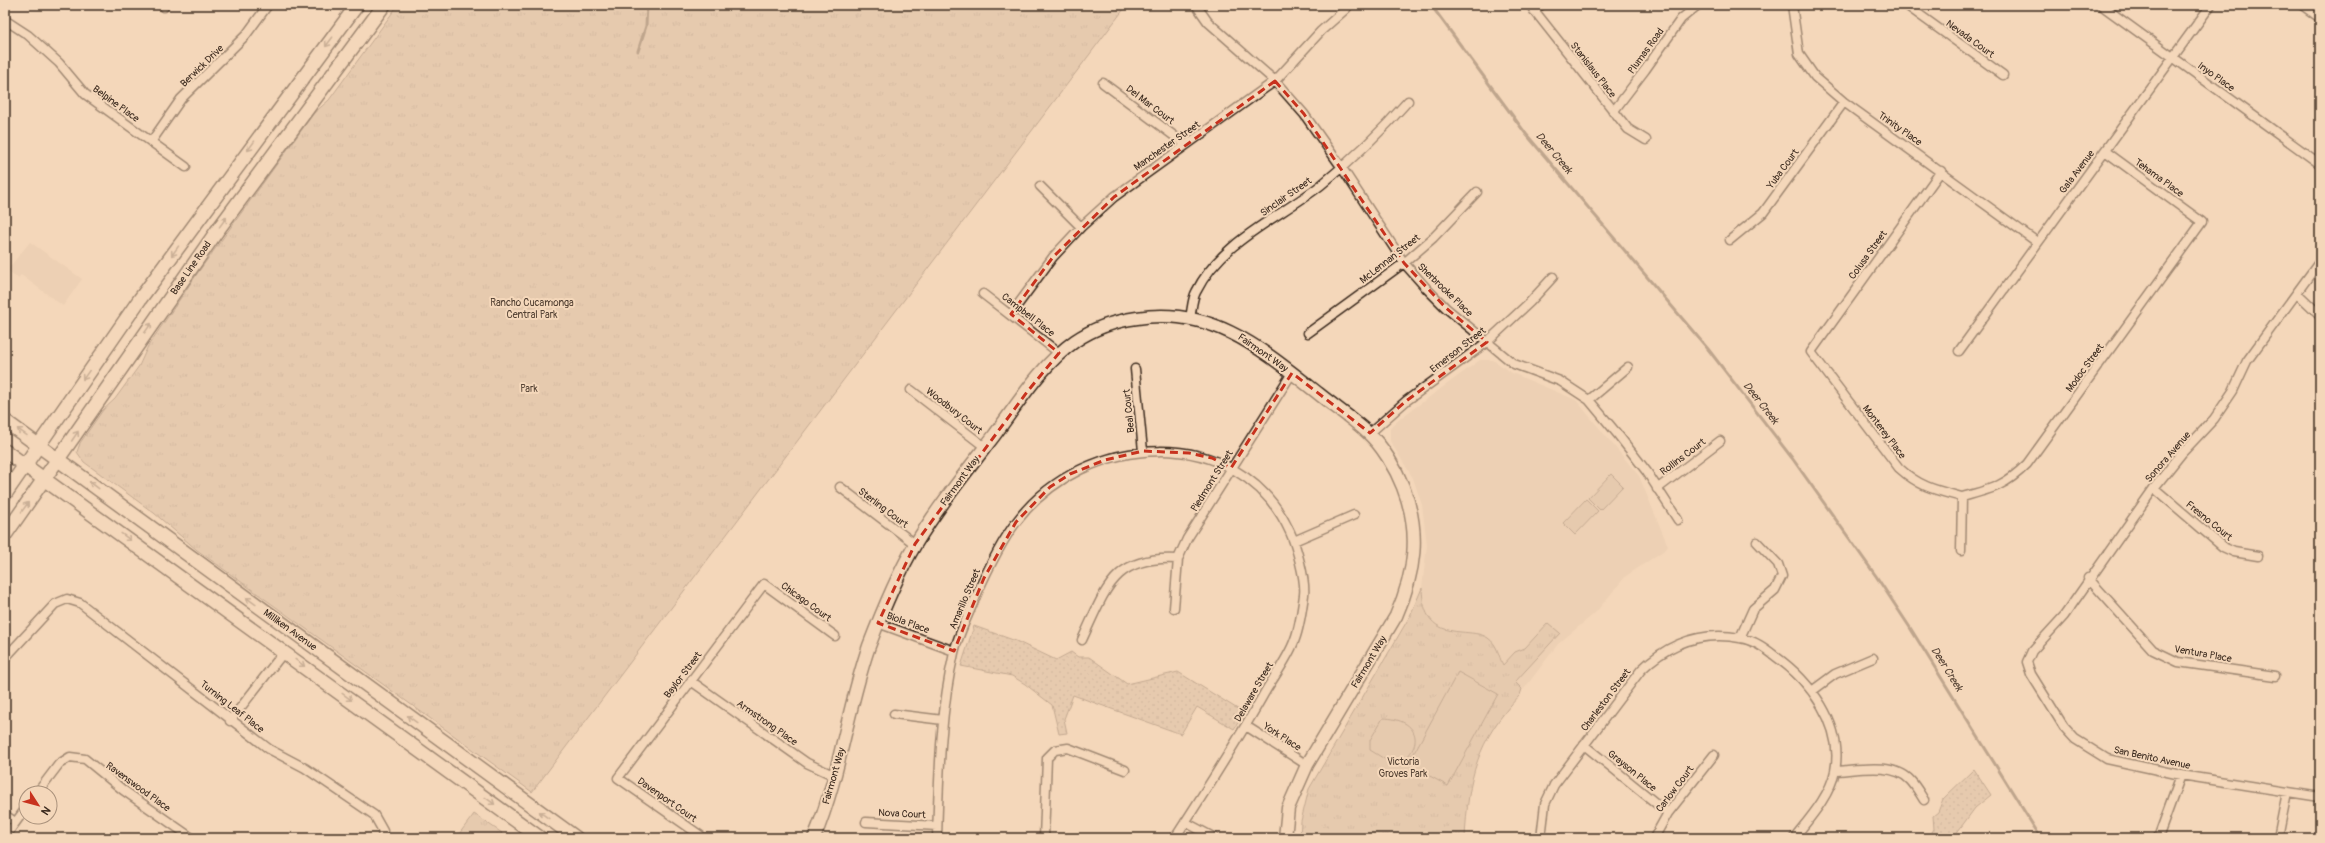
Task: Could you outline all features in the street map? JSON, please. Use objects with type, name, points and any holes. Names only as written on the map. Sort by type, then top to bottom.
[{"type":"main road","points":[[5,494],[38,444],[140,299],[357,5]]},
{"type":"main road","name":"Base Line Road","points":[[5,535],[45,480],[142,337],[208,244],[384,5]]},
{"type":"main road","name":"Milliken Avenue","points":[[5,420],[576,838]]},
{"type":"main road","name":"Milliken Avenue","points":[[5,451],[540,838]]},
{"type":"street","name":"Berwick Drive","points":[[151,142],[182,99],[246,35],[268,5]]},
{"type":"street","points":[[1532,8],[1541,5]]},
{"type":"street","name":"Plumas Road","points":[[1613,112],[1682,19],[1698,5]]},
{"type":"street","name":"Trinity Place","points":[[1792,5],[1799,54],[1815,77],[1844,102],[2037,242]]},
{"type":"street","name":"Nevada Court","points":[[1906,5],[2003,75]]},
{"type":"street","name":"Inyo Place","points":[[2101,5],[2320,164]]},
{"type":"street","name":"Gala Avenue","points":[[1959,351],[2037,242],[2174,58],[2211,5]]},
{"type":"street","points":[[2302,5],[2320,18]]},
{"type":"street","name":"Sherbrooke Place","points":[[1196,6],[1208,22],[1275,81],[1304,114],[1342,168],[1404,263],[1446,308],[1514,364],[1560,381],[1589,400],[1619,436],[1678,520]]},
{"type":"street","name":"Manchester Street","points":[[1011,314],[1053,258],[1081,227],[1114,197],[1185,144],[1230,115],[1275,81],[1321,31],[1348,8]]},
{"type":"street","name":"Stanislaus Place","points":[[1532,8],[1613,112],[1628,129],[1646,140]]},
{"type":"street","name":"Belpine Place","points":[[5,20],[28,35],[58,63],[85,94],[186,167]]},
{"type":"street","name":"Del Mar Court","points":[[1103,83],[1185,144]]},
{"type":"street","name":"Sinclair Street","points":[[1190,318],[1195,292],[1216,263],[1235,245],[1342,168],[1375,138],[1408,101]]},
{"type":"street","name":"Yuba Court","points":[[1730,240],[1763,213],[1844,102]]},
{"type":"street","name":"Tehama Place","points":[[2105,151],[2202,222]]},
{"type":"street","name":"Colusa Street","points":[[1811,352],[1941,171]]},
{"type":"street","points":[[1040,186],[1081,227]]},
{"type":"street","name":"McLennan Street","points":[[1308,333],[1404,263],[1433,238],[1477,192]]},
{"type":"street","name":"Modoc Street","points":[[1962,497],[1994,488],[2011,480],[2028,464],[2202,222]]},
{"type":"street","name":"Sonora Avenue","points":[[2027,662],[2032,651],[2064,616],[2088,578],[2154,488],[2182,453],[2214,419],[2233,391],[2248,361],[2320,261]]},
{"type":"street","name":"Emerson Street","points":[[1370,433],[1406,401],[1487,342],[1530,302],[1553,277]]},
{"type":"street","points":[[2297,293],[2320,315]]},
{"type":"street","name":"Campbell Place","points":[[983,294],[1011,314],[1059,353]]},
{"type":"street","name":"Fairmont Way","points":[[814,838],[835,776],[868,650],[892,588],[915,544],[985,447],[1059,353],[1092,330],[1123,320],[1158,315],[1190,318],[1216,324],[1239,335],[1292,373],[1370,433],[1393,466],[1410,508],[1415,533],[1412,573],[1396,616],[1307,765],[1288,808],[1284,838]]},
{"type":"street","name":"Monterey Place","points":[[1811,352],[1899,468],[1912,480],[1927,488],[1962,497]]},
{"type":"street","points":[[1589,400],[1628,367]]},
{"type":"street","name":"Beal Court","points":[[1135,369],[1143,451]]},
{"type":"street","name":"Piedmont Street","points":[[1174,608],[1178,559],[1187,539],[1292,373]]},
{"type":"street","name":"Woodbury Court","points":[[911,390],[985,447]]},
{"type":"street","name":"Rollins Court","points":[[1657,489],[1720,441]]},
{"type":"street","name":"Amarillo Street","points":[[937,838],[943,720],[954,650],[984,578],[1016,522],[1032,503],[1050,487],[1070,474],[1106,460],[1143,451],[1167,450],[1212,458],[1231,468]]},
{"type":"street","name":"Delaware Street","points":[[1175,838],[1246,726],[1295,640],[1305,592],[1294,541],[1284,518],[1272,501],[1248,479],[1231,468]]},
{"type":"street","name":"Sterling Court","points":[[840,487],[915,544]]},
{"type":"street","name":"Fresno Court","points":[[2154,488],[2223,547],[2234,552],[2258,556]]},
{"type":"street","points":[[1961,551],[1962,497]]},
{"type":"street","points":[[1294,541],[1354,515]]},
{"type":"street","points":[[1740,638],[1753,609],[1775,590],[1782,576],[1778,564],[1757,542]]},
{"type":"street","points":[[1082,640],[1104,593],[1112,580],[1123,570],[1140,561],[1159,558],[1178,559]]},
{"type":"street","name":"Ventura Place","points":[[2088,578],[2153,650],[2165,657],[2178,662],[2275,676]]},
{"type":"street","name":"Chicago Court","points":[[764,584],[835,636]]},
{"type":"street","name":"Baylor Street","points":[[618,778],[764,584]]},
{"type":"street","name":"Turning Leaf Place","points":[[5,658],[55,604],[67,600],[80,603],[188,686],[230,721],[269,749],[305,768],[374,815],[382,834]]},
{"type":"street","name":"Biola Place","points":[[878,623],[954,650]]},
{"type":"street","name":"Charleston Street","points":[[1541,838],[1545,804],[1554,785],[1641,670],[1657,655],[1685,641],[1709,636],[1740,638],[1754,642],[1782,660],[1812,690],[1825,712],[1832,728],[1835,771]]},
{"type":"street","points":[[230,721],[284,652]]},
{"type":"street","points":[[1812,690],[1835,674],[1873,658]]},
{"type":"street","name":"San Benito Avenue","points":[[2027,662],[2031,674],[2064,726],[2080,743],[2112,761],[2181,775],[2320,797]]},
{"type":"street","name":"Armstrong Place","points":[[691,681],[807,763],[835,776]]},
{"type":"street","points":[[894,714],[943,720]]},
{"type":"street","name":"York Place","points":[[1246,726],[1307,765]]},
{"type":"street","name":"Grayson Place","points":[[1584,745],[1668,813]]},
{"type":"street","points":[[1044,838],[1047,758],[1055,750],[1068,748],[1125,770]]},
{"type":"street","name":"Carlow Court","points":[[1654,838],[1668,813],[1714,755]]},
{"type":"street","name":"Ravenswood Place","points":[[43,785],[60,764],[70,756],[84,759],[123,790],[192,838]]},
{"type":"street","points":[[1794,838],[1822,801],[1835,771],[1882,770],[1901,773],[1910,779],[1924,800]]},
{"type":"street","points":[[2158,838],[2181,775]]},
{"type":"street","name":"Davenport Court","points":[[618,778],[704,838]]},
{"type":"street","points":[[2278,838],[2287,792]]},
{"type":"street","points":[[5,815],[15,822]]},
{"type":"street","points":[[5,837],[18,818]]},
{"type":"street","name":"Nova Court","points":[[866,822],[937,826]]},
{"type":"street","points":[[1186,822],[1214,838]]},
{"type":"highlighted area","points":[[1275,81],[1304,114],[1404,263],[1446,308],[1487,342],[1406,401],[1370,433],[1292,373],[1231,468],[1212,458],[1189,453],[1143,451],[1105,460],[1070,474],[1050,487],[1016,522],[984,578],[954,651],[878,623],[915,544],[1027,392],[1059,353],[1011,314],[1053,257],[1114,197]]},
{"type":"shaded area","points":[[30,242],[82,279],[63,306],[21,275],[18,278],[7,270]]},
{"type":"shaded area","points":[[1480,360],[1493,360],[1512,373],[1576,400],[1639,476],[1668,546],[1666,549],[1626,576],[1595,613],[1558,644],[1524,689],[1518,686],[1507,673],[1497,649],[1489,639],[1472,633],[1450,631],[1438,626],[1429,619],[1426,613],[1422,588],[1427,545],[1422,505],[1413,478],[1390,441],[1390,428],[1402,417]]},
{"type":"green space","name":"Rancho Cucamonga Central Park","points":[[398,5],[1127,5],[532,792],[197,550],[154,513],[84,462],[77,452],[80,443],[103,410],[115,399],[139,366],[148,346],[199,271],[314,113],[329,100]]},
{"type":"green space","points":[[1611,474],[1623,486],[1600,510],[1588,498]]},
{"type":"green space","points":[[1586,499],[1598,511],[1575,535],[1563,523]]},
{"type":"green space","name":"Victoria Groves Park","points":[[1422,588],[1424,606],[1427,614],[1436,625],[1451,631],[1485,636],[1496,647],[1503,665],[1515,652],[1525,648],[1548,623],[1560,633],[1515,682],[1522,689],[1520,695],[1505,712],[1484,744],[1472,778],[1466,816],[1465,838],[1300,838],[1301,821],[1309,789],[1410,616]]},
{"type":"green space","points":[[974,626],[1016,641],[1056,660],[1071,652],[1078,657],[1089,657],[1127,684],[1178,672],[1244,713],[1234,729],[1197,707],[1181,734],[1073,695],[1064,719],[1067,733],[1059,734],[1052,705],[1025,684],[1012,676],[961,666]]},
{"type":"green space","points":[[1458,672],[1498,694],[1448,786],[1408,764]]},
{"type":"green space","points":[[1383,718],[1405,723],[1415,735],[1415,743],[1412,751],[1406,759],[1396,766],[1370,750],[1370,740]]},
{"type":"green space","points":[[1974,769],[1991,795],[1975,808],[1953,838],[1928,838],[1934,829],[1933,816],[1938,812],[1943,799]]},
{"type":"green space","points":[[474,814],[502,833],[498,838],[456,838]]},
{"type":"waterway","points":[[638,51],[646,26],[647,5]]},
{"type":"waterway","name":"Deer Creek","points":[[1431,5],[1526,134],[1708,349],[1792,458],[1876,576],[1909,626],[2041,838]]},
{"type":"park label","name":"Park","points":[[529,389]]}]
